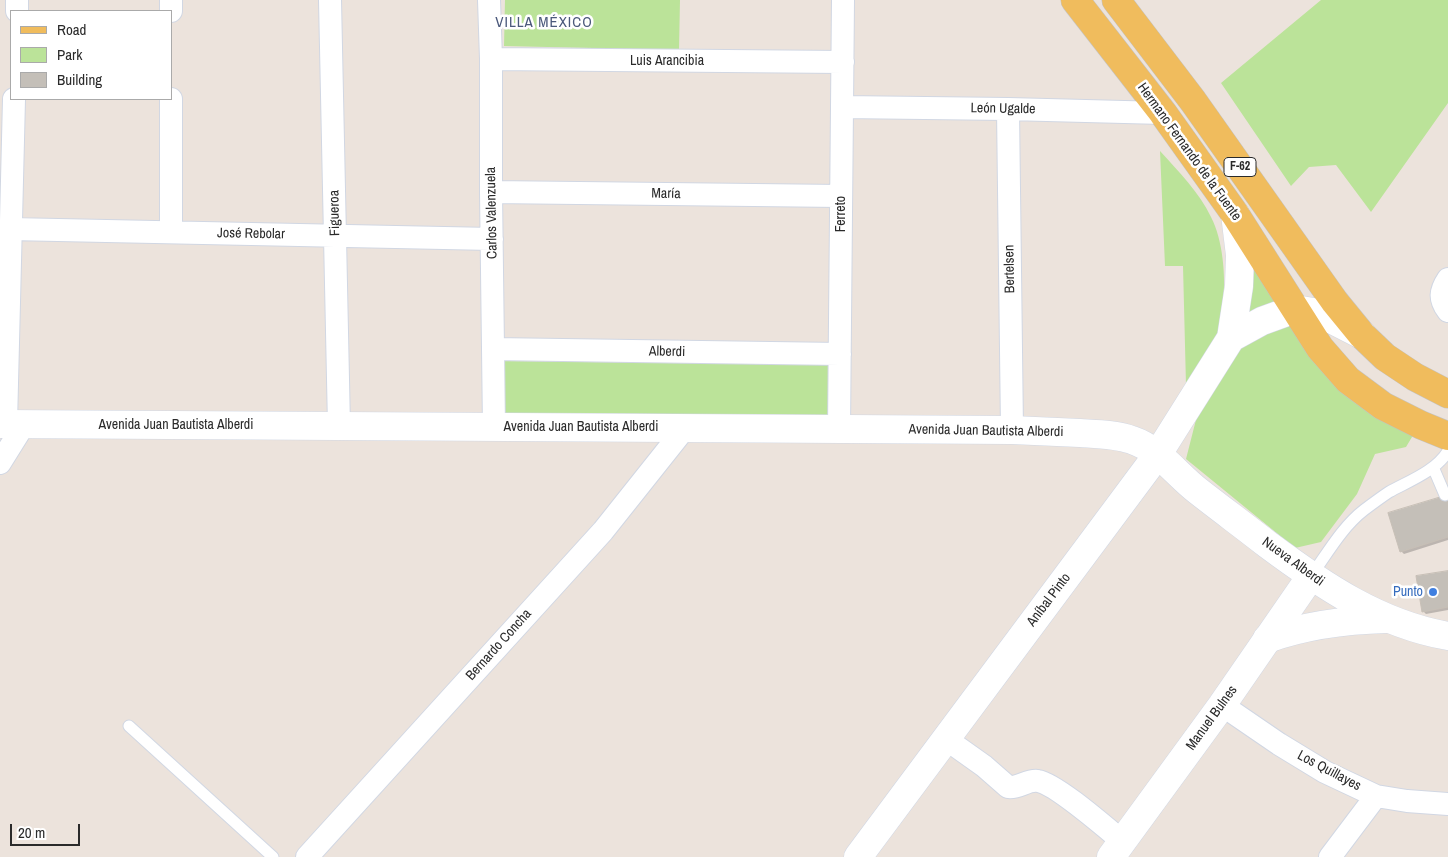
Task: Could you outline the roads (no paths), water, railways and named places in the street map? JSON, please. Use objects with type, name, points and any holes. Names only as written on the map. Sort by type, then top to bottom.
[{"type":"main road","name":"Hermano Fernando de la Fuente","points":[[1075,0],[1163,113],[1235,214],[1296,309]]},
{"type":"main road","name":"F-62","points":[[1116,0],[1193,101],[1335,302],[1362,336],[1385,357],[1416,377],[1448,394]]},
{"type":"main road","name":"Aníbal Pinto","points":[[858,857],[1158,454],[1231,338],[1239,286],[1240,255],[1235,214]]},
{"type":"main road","name":"F-62","points":[[1296,309],[1320,348],[1348,380],[1383,406],[1448,436]]},
{"type":"main road","points":[[1296,309],[1319,313],[1362,336]]},
{"type":"main road","name":"Aníbal Pinto","points":[[1231,338],[1262,321],[1296,309]]},
{"type":"main road","name":"Avenida Juan Bautista Alberdi","points":[[10,424],[1012,430],[1109,435],[1133,440],[1158,454]]},
{"type":"main road","name":"Nueva Alberdi","points":[[1158,454],[1196,489],[1311,576],[1350,601],[1391,619],[1431,633],[1448,636]]},
{"type":"main road","name":"Manuel Bulnes","points":[[1116,849],[1222,705],[1311,576]]},
{"type":"main road","points":[[1267,639],[1291,630],[1327,623],[1391,619]]},
{"type":"street","name":"Figueroa","points":[[330,0],[339,426]]},
{"type":"street","name":"Carlos Valenzuela","points":[[489,0],[494,427]]},
{"type":"street","name":"Ferreto","points":[[839,429],[843,0]]},
{"type":"street","name":"Luis Arancibia","points":[[491,60],[843,62]]},
{"type":"street","points":[[0,463],[10,424],[10,229],[14,100]]},
{"type":"street","points":[[171,100],[171,232]]},
{"type":"street","name":"León Ugalde","points":[[842,107],[1163,113]]},
{"type":"street","name":"Bertelsen","points":[[1008,109],[1012,430]]},
{"type":"street","name":"María","points":[[491,192],[841,196]]},
{"type":"street","name":"José Rebolar","points":[[10,229],[492,239]]},
{"type":"street","points":[[1448,279],[1443,286],[1442,304],[1448,311]]},
{"type":"street","name":"Alberdi","points":[[493,349],[840,354]]},
{"type":"street","name":"Bernardo Concha","points":[[307,857],[603,530],[685,428]]},
{"type":"street","name":"Los Quillayes","points":[[1222,705],[1279,744],[1325,772],[1376,796],[1407,801],[1448,804]]},
{"type":"street","points":[[946,738],[984,766],[1008,787],[1012,788],[1034,780],[1045,782],[1070,800],[1116,849]]},
{"type":"street","points":[[1330,857],[1376,796]]},
{"type":"lane","points":[[1311,576],[1347,526],[1362,512],[1386,494],[1433,468],[1448,451]]},
{"type":"lane","points":[[1433,468],[1445,495]]},
{"type":"lane","points":[[129,726],[273,857]]},
{"type":"place","name":"Punto","points":[[1433,592]]},
{"type":"district","name":"VILLA MÉXICO","points":[[544,23]]}]
